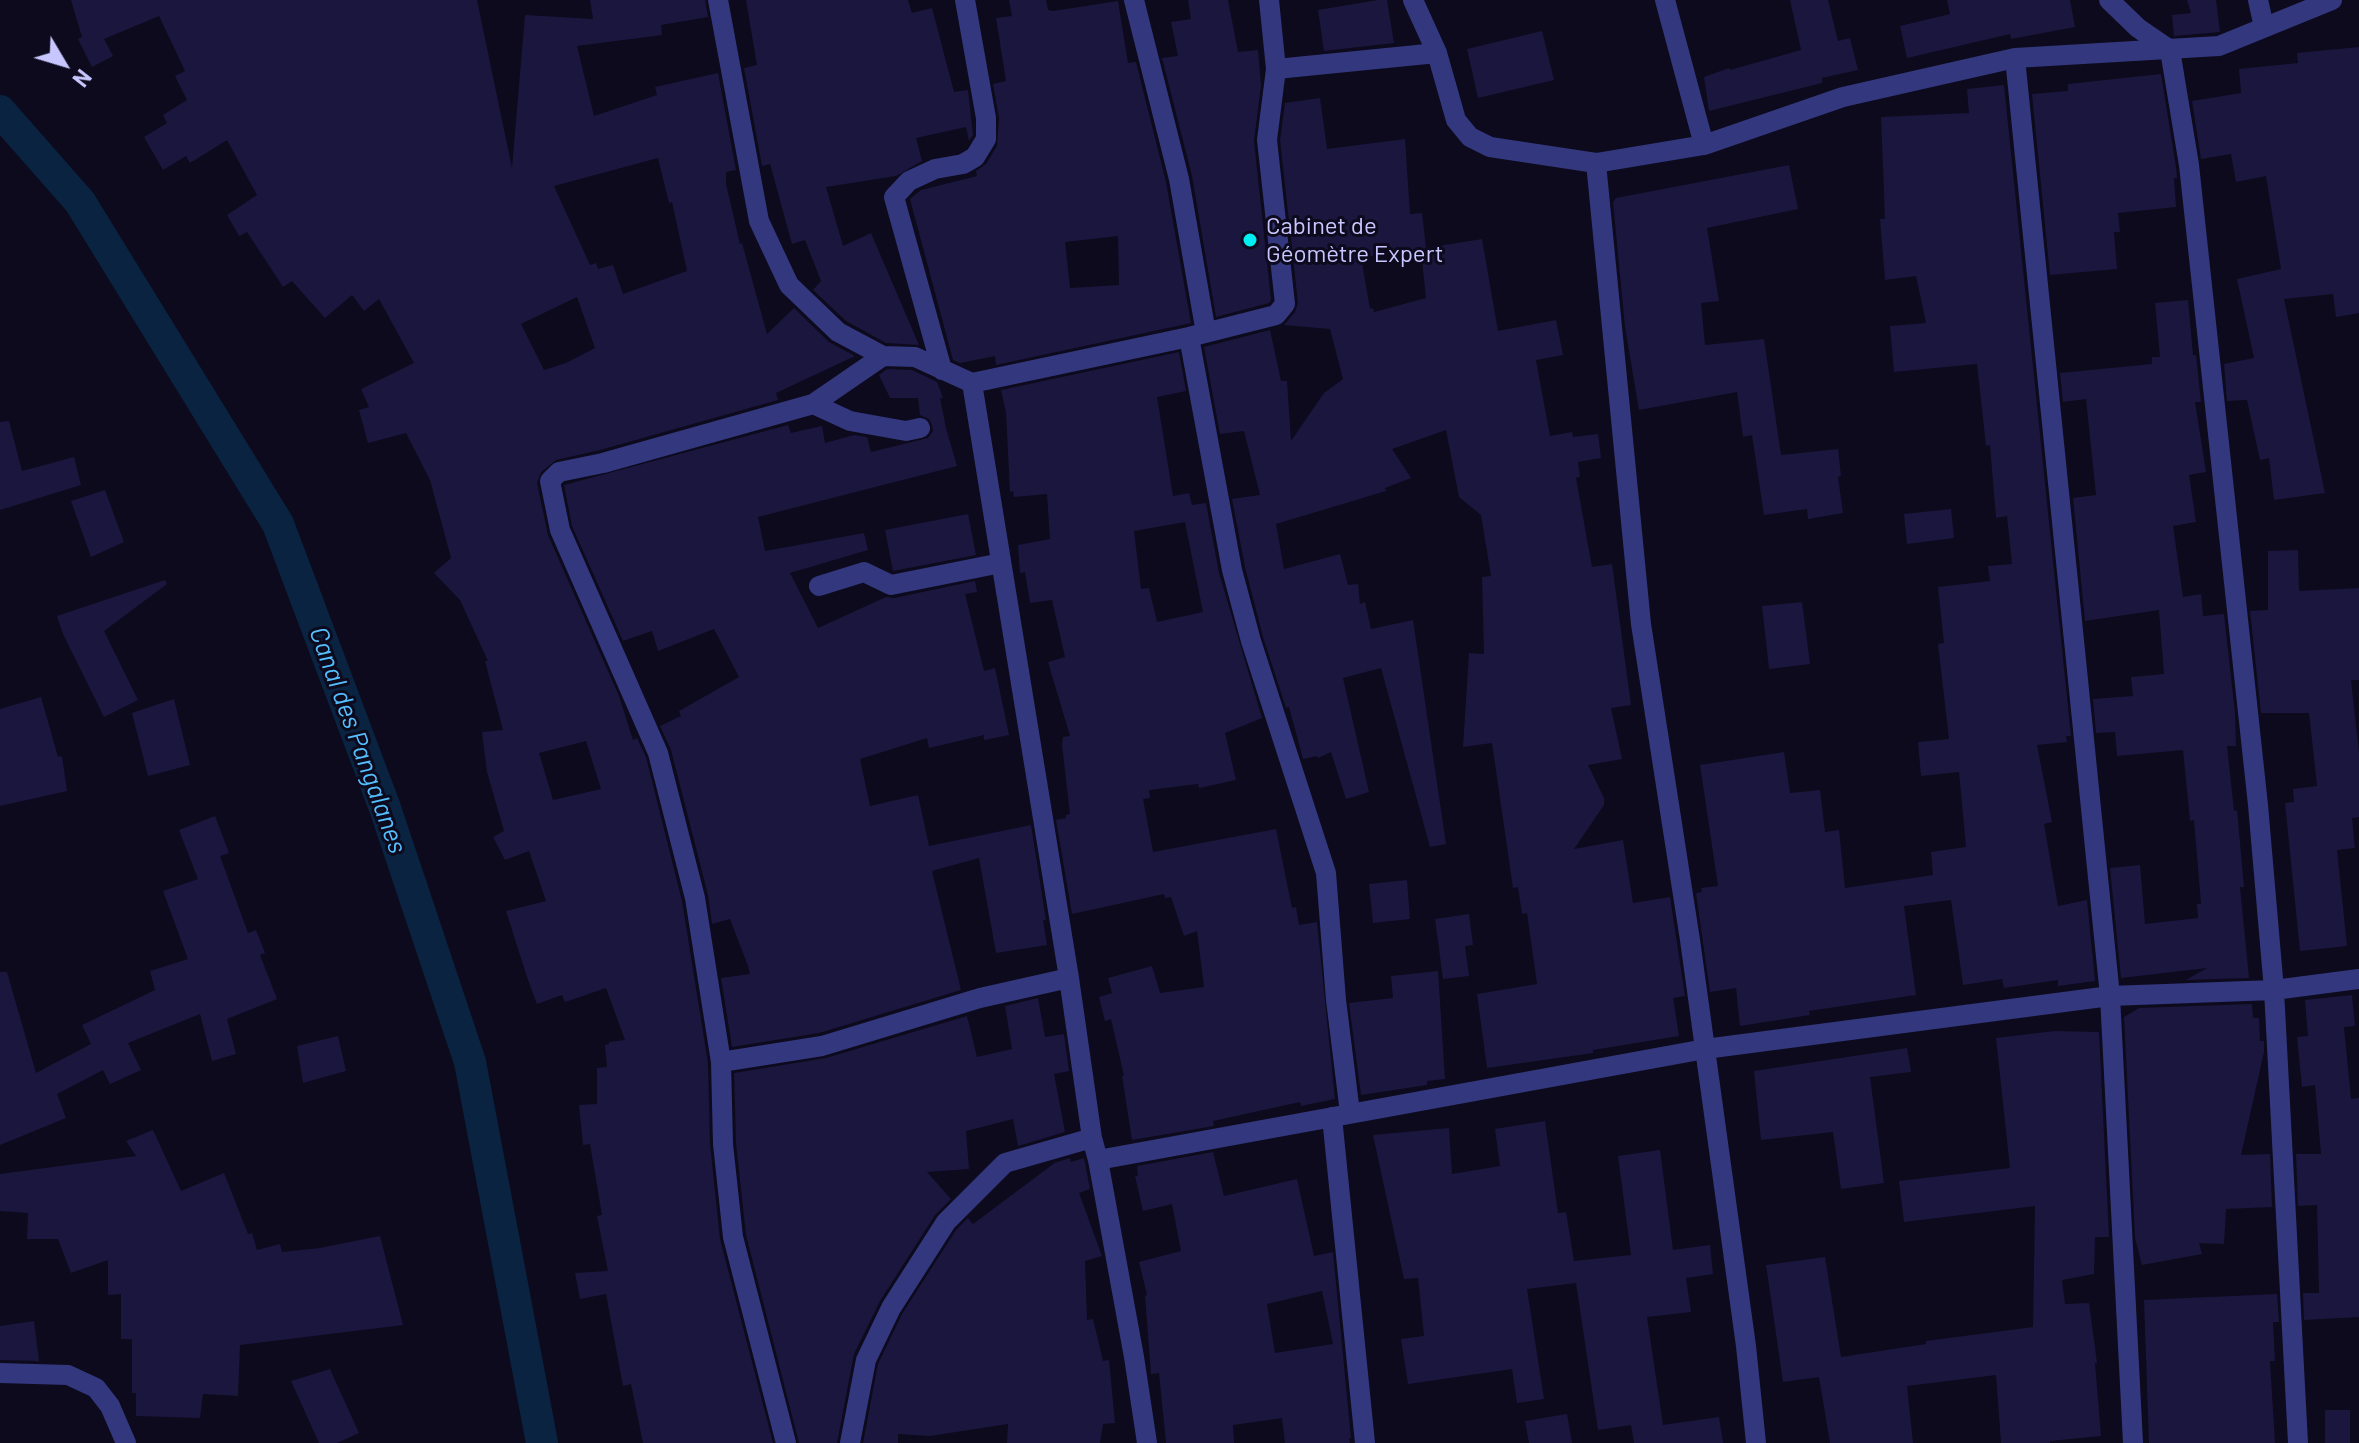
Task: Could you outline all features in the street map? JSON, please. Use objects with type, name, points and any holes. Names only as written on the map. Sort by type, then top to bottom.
[{"type":"street","points":[[718,0],[759,221],[789,285],[838,332],[883,356],[915,357],[972,383],[1198,335],[1276,315],[1285,304],[1267,140],[1276,69],[1269,0]]},
{"type":"street","points":[[942,370],[894,197],[909,181],[935,169],[963,164],[975,157],[986,139],[986,118],[965,0]]},
{"type":"street","points":[[1134,0],[1179,179],[1232,570],[1251,641],[1326,873],[1365,1443]]},
{"type":"street","points":[[1413,0],[1437,53],[1456,120],[1470,137],[1490,147],[1596,163],[1704,145],[1843,97],[2015,58],[2219,46],[2332,0]]},
{"type":"street","points":[[1665,0],[1704,145]]},
{"type":"street","points":[[2109,0],[2138,28],[2170,50],[2189,165],[2258,805],[2274,990],[2298,1443]]},
{"type":"street","points":[[2258,0],[2264,27]]},
{"type":"street","points":[[1276,69],[1437,53]]},
{"type":"street","points":[[2015,58],[2110,996],[2133,1443]]},
{"type":"street","points":[[1596,163],[1641,624],[1705,1049],[1746,1346],[1756,1443]]},
{"type":"street","points":[[786,1443],[733,1237],[723,1144],[721,1062],[695,898],[658,753],[560,530],[550,481],[559,472],[603,463],[813,404],[883,356]]},
{"type":"street","points":[[972,383],[1069,978],[1092,1138],[1147,1443]]},
{"type":"street","points":[[813,404],[850,421],[906,431],[920,428]]},
{"type":"street","points":[[819,586],[864,572],[891,585],[1001,563]]},
{"type":"street","points":[[721,1062],[822,1046],[980,998],[1069,978]]},
{"type":"street","points":[[1098,1160],[1705,1049],[2110,996],[2274,990],[2359,979]]},
{"type":"street","points":[[850,1443],[866,1360],[891,1308],[946,1222],[1005,1163],[1092,1138]]},
{"type":"street","points":[[0,1373],[68,1375],[96,1388],[110,1406],[126,1443]]},
{"type":"building","points":[[71,0],[477,0],[512,168],[525,15],[593,19],[590,0],[705,0],[708,17],[661,25],[662,35],[577,46],[594,116],[657,95],[655,87],[718,73],[736,170],[726,172],[726,184],[767,334],[794,308],[829,342],[855,356],[776,393],[778,400],[556,460],[541,472],[537,483],[548,535],[619,696],[633,740],[637,738],[646,757],[682,901],[708,1063],[710,1144],[720,1239],[773,1443],[643,1443],[631,1384],[623,1386],[606,1294],[580,1299],[575,1273],[608,1271],[597,1216],[602,1215],[590,1144],[583,1145],[579,1105],[597,1104],[597,1068],[607,1067],[605,1045],[625,1040],[606,988],[565,1002],[562,995],[537,1004],[506,911],[546,901],[529,851],[505,860],[493,837],[504,831],[487,772],[482,732],[503,730],[485,661],[488,661],[460,600],[434,573],[451,558],[430,480],[406,433],[368,443],[359,410],[369,407],[361,389],[414,363],[379,299],[364,311],[352,295],[325,318],[292,281],[283,287],[247,232],[239,236],[227,215],[257,195],[227,140],[190,163],[186,156],[163,170],[144,137],[167,123],[163,115],[187,100],[175,76],[185,71],[159,16],[104,39],[113,56],[92,67],[78,39],[82,37]],"holes":[[[658,158],[669,203],[672,202],[687,271],[623,294],[613,265],[598,269],[596,263],[590,265],[554,186]],[[577,297],[595,348],[544,370],[521,324]],[[586,741],[601,789],[553,800],[539,753]]]},
{"type":"building","points":[[746,0],[908,0],[912,13],[932,8],[954,92],[968,90],[973,135],[969,141],[966,127],[916,138],[922,161],[896,176],[826,187],[843,246],[871,233],[919,345],[886,343],[846,321],[813,290],[821,281],[805,240],[792,244],[770,164],[762,166],[744,68],[757,65]]},
{"type":"building","points":[[1009,0],[1046,0],[1048,10],[1053,11],[1118,1],[1128,63],[1136,62],[1166,182],[1191,323],[996,365],[995,356],[960,363],[953,360],[910,199],[921,190],[977,176],[976,171],[986,164],[997,146],[999,118],[993,84],[1006,81],[996,18],[1012,16]],"holes":[[[1118,236],[1119,285],[1070,288],[1065,242]]]},
{"type":"building","points":[[1188,0],[1228,0],[1238,52],[1258,50],[1261,85],[1254,141],[1271,300],[1216,317],[1192,176],[1162,58],[1178,56],[1171,22],[1191,19]]},
{"type":"building","points":[[1387,0],[1394,43],[1324,51],[1318,10]]},
{"type":"building","points":[[1790,0],[1828,0],[1838,41],[1850,38],[1858,70],[1822,78],[1822,83],[1709,111],[1704,77],[1801,50]]},
{"type":"building","points":[[1947,0],[2070,0],[2075,27],[2011,39],[2010,34],[1907,58],[1900,26],[1950,14]]},
{"type":"building","points":[[2187,0],[2216,0],[2220,32],[2174,36],[2172,15],[2191,13]]},
{"type":"building","points":[[1542,31],[1554,80],[1478,98],[1467,49]]},
{"type":"building","points":[[2359,47],[2359,313],[2336,317],[2333,294],[2284,299],[2325,493],[2274,500],[2269,458],[2260,460],[2247,400],[2227,401],[2224,364],[2254,358],[2237,279],[2281,269],[2266,176],[2236,182],[2231,154],[2201,159],[2192,101],[2241,93],[2239,69],[2298,63],[2297,53]]},
{"type":"building","points":[[2161,74],[2176,167],[2176,207],[2118,213],[2120,232],[2114,232],[2117,269],[2050,275],[2032,94],[2068,91],[2068,84]]},
{"type":"building","points":[[2004,85],[2071,736],[2066,736],[2067,742],[2037,745],[2052,822],[2044,824],[2058,906],[2087,900],[2095,981],[2058,986],[2058,980],[2004,988],[2002,979],[1963,985],[1951,900],[1904,906],[1916,995],[1809,1011],[1810,1015],[1740,1026],[1736,988],[1710,992],[1696,893],[1702,892],[1701,888],[1718,886],[1700,765],[1784,752],[1790,793],[1820,790],[1825,832],[1839,830],[1845,888],[1933,875],[1931,852],[1966,847],[1959,772],[1921,776],[1918,742],[1949,739],[1938,644],[1944,643],[1938,587],[1990,581],[1988,566],[2012,564],[2007,516],[1996,518],[1990,445],[1986,446],[1977,364],[1894,372],[1890,326],[1926,323],[1916,276],[1885,280],[1880,219],[1885,219],[1881,117],[1969,113],[1967,89]]},
{"type":"building","points":[[1320,98],[1327,149],[1405,139],[1410,214],[1422,213],[1426,248],[1482,239],[1498,331],[1556,320],[1563,355],[1536,360],[1550,436],[1572,432],[1573,437],[1598,434],[1601,458],[1578,462],[1580,477],[1576,478],[1592,567],[1612,564],[1631,705],[1611,708],[1622,759],[1588,765],[1604,798],[1604,805],[1574,849],[1623,840],[1633,903],[1670,897],[1685,996],[1673,998],[1679,1036],[1593,1050],[1593,1053],[1487,1068],[1477,994],[1537,984],[1527,913],[1522,914],[1518,887],[1513,888],[1492,743],[1463,747],[1469,653],[1484,654],[1482,577],[1491,576],[1481,515],[1459,497],[1446,430],[1392,449],[1411,478],[1385,488],[1386,491],[1276,524],[1284,569],[1340,554],[1348,585],[1358,584],[1360,604],[1365,602],[1371,629],[1413,620],[1446,844],[1430,847],[1381,668],[1343,678],[1369,792],[1346,799],[1331,752],[1318,758],[1303,759],[1289,707],[1286,708],[1263,637],[1232,499],[1260,495],[1244,431],[1220,434],[1204,347],[1270,330],[1281,381],[1287,381],[1291,441],[1324,393],[1343,379],[1330,329],[1284,325],[1298,303],[1280,140],[1285,103]],"holes":[[[1421,251],[1426,298],[1374,312],[1373,308],[1370,309],[1361,257]]]},
{"type":"building","points":[[1789,165],[1798,209],[1707,228],[1719,301],[1701,303],[1705,345],[1764,339],[1781,455],[1838,449],[1843,513],[1808,519],[1807,509],[1764,515],[1752,435],[1743,437],[1737,392],[1639,410],[1625,327],[1613,202],[1616,198]]},
{"type":"building","points":[[2188,300],[2201,402],[2195,402],[2206,472],[2189,475],[2196,522],[2173,526],[2183,597],[2201,594],[2203,616],[2224,614],[2236,746],[2227,746],[2234,811],[2237,810],[2244,887],[2240,887],[2249,978],[2186,980],[2207,968],[2121,978],[2110,868],[2140,865],[2145,924],[2198,918],[2197,904],[2201,904],[2194,820],[2190,821],[2183,750],[2117,756],[2115,732],[2096,733],[2093,699],[2133,696],[2131,677],[2164,674],[2159,610],[2085,621],[2073,498],[2096,495],[2086,399],[2063,402],[2060,373],[2152,364],[2152,357],[2160,357],[2155,303]]},
{"type":"building","points":[[1179,352],[1186,391],[1157,397],[1173,496],[1189,493],[1192,505],[1206,503],[1219,573],[1262,718],[1225,733],[1236,780],[1199,788],[1198,784],[1149,790],[1150,798],[1143,799],[1153,852],[1276,829],[1292,908],[1296,907],[1299,925],[1317,922],[1335,1099],[1301,1106],[1300,1102],[1213,1121],[1214,1126],[1132,1140],[1124,1076],[1111,1019],[1105,1021],[1099,997],[1112,993],[1108,978],[1152,966],[1160,993],[1204,987],[1197,931],[1184,936],[1171,897],[1165,898],[1164,894],[1072,914],[1056,820],[1070,814],[1062,745],[1063,737],[1070,736],[1048,662],[1065,657],[1052,600],[1030,603],[1025,572],[1020,573],[1018,545],[1050,539],[1047,494],[1014,497],[1013,491],[1010,492],[1006,413],[1001,390]],"holes":[[[1185,522],[1203,612],[1157,622],[1149,588],[1141,589],[1134,531]]]},
{"type":"building","points":[[887,369],[912,370],[937,382],[957,466],[758,517],[765,551],[864,533],[868,550],[790,573],[818,628],[886,597],[975,581],[977,592],[965,594],[984,671],[995,668],[1009,735],[984,740],[984,735],[929,748],[927,738],[860,759],[870,806],[918,795],[929,846],[1031,825],[1047,945],[996,953],[979,858],[932,871],[961,990],[819,1033],[732,1047],[721,978],[750,974],[730,919],[712,924],[708,895],[671,750],[660,726],[681,716],[679,711],[739,677],[714,629],[658,651],[652,631],[623,641],[572,526],[564,485],[788,425],[791,433],[822,426],[825,443],[854,435],[867,437],[871,452],[928,438],[933,431],[932,425],[929,419],[920,415],[918,398],[890,398],[879,375]]},
{"type":"building","points":[[9,421],[22,471],[74,457],[81,485],[0,510],[0,422]]},
{"type":"building","points":[[105,490],[124,542],[91,557],[71,501]]},
{"type":"building","points":[[1951,509],[1954,538],[1907,544],[1904,514]]},
{"type":"building","points":[[968,514],[976,555],[893,571],[885,530]]},
{"type":"building","points":[[2298,550],[2299,591],[2359,588],[2359,680],[2351,680],[2359,753],[2359,817],[2352,818],[2355,848],[2337,850],[2347,946],[2300,951],[2285,803],[2294,802],[2293,789],[2317,786],[2309,713],[2261,713],[2250,611],[2268,610],[2268,551]]},
{"type":"building","points":[[165,580],[167,584],[104,631],[138,700],[104,717],[57,616]]},
{"type":"building","points":[[1802,602],[1810,664],[1769,669],[1762,606]]},
{"type":"building","points":[[41,697],[58,757],[62,756],[67,791],[0,806],[0,709]]},
{"type":"building","points":[[174,699],[190,765],[148,776],[132,713]]},
{"type":"building","points":[[215,816],[229,853],[220,856],[248,933],[256,930],[265,953],[260,955],[277,999],[227,1019],[236,1054],[212,1061],[200,1014],[128,1043],[141,1070],[110,1084],[103,1070],[57,1094],[66,1118],[0,1145],[0,972],[7,972],[36,1073],[91,1044],[82,1025],[155,990],[150,971],[188,959],[163,891],[198,879],[179,830]]},
{"type":"building","points":[[1407,880],[1410,919],[1373,923],[1369,884]]},
{"type":"building","points":[[1469,914],[1473,945],[1465,946],[1469,976],[1443,979],[1435,919]]},
{"type":"building","points":[[1438,971],[1445,1079],[1427,1081],[1427,1085],[1361,1095],[1349,1003],[1393,998],[1391,976]]},
{"type":"building","points":[[2352,995],[2355,1026],[2344,1027],[2351,1099],[2359,1098],[2359,1317],[2304,1320],[2303,1293],[2319,1293],[2317,1205],[2298,1206],[2296,1154],[2321,1154],[2315,1085],[2302,1087],[2297,1037],[2308,1036],[2305,1000]]},
{"type":"building","points":[[1038,998],[1045,1037],[1064,1034],[1069,1071],[1054,1074],[1065,1132],[1018,1146],[1013,1119],[966,1131],[969,1169],[927,1172],[951,1199],[935,1215],[880,1301],[854,1354],[837,1443],[799,1443],[746,1235],[736,1143],[734,1073],[826,1058],[967,1016],[977,1057],[1012,1049],[1005,1006]]},
{"type":"building","points":[[2252,1004],[2253,1018],[2259,1018],[2264,1052],[2241,1155],[2270,1154],[2272,1207],[2226,1209],[2224,1244],[2199,1243],[2202,1254],[2142,1265],[2135,1238],[2124,1017],[2139,1008]]},
{"type":"building","points":[[2055,1031],[2099,1032],[2109,1237],[2095,1237],[2094,1274],[2062,1280],[2065,1304],[2089,1303],[2097,1363],[2101,1436],[2050,1443],[2001,1443],[1996,1375],[1907,1386],[1913,1443],[1830,1443],[1819,1377],[1783,1382],[1766,1265],[1825,1257],[1841,1357],[1926,1344],[1926,1341],[2033,1327],[2035,1206],[1904,1222],[1899,1181],[2010,1168],[1996,1038]]},
{"type":"building","points":[[338,1036],[346,1071],[303,1083],[297,1046]]},
{"type":"building","points":[[1907,1048],[1911,1072],[1870,1077],[1884,1183],[1841,1189],[1833,1132],[1761,1140],[1754,1071]]},
{"type":"building","points":[[1545,1121],[1558,1213],[1566,1212],[1574,1261],[1631,1255],[1618,1156],[1660,1150],[1673,1250],[1710,1245],[1713,1274],[1686,1278],[1691,1312],[1647,1317],[1663,1425],[1719,1417],[1723,1443],[1634,1443],[1631,1425],[1598,1430],[1576,1283],[1527,1289],[1544,1399],[1517,1403],[1512,1369],[1408,1384],[1401,1339],[1424,1336],[1418,1278],[1404,1279],[1373,1135],[1449,1128],[1452,1174],[1500,1166],[1495,1129]]},
{"type":"building","points":[[153,1130],[181,1191],[224,1173],[257,1250],[280,1244],[282,1252],[320,1248],[380,1236],[403,1325],[240,1345],[238,1396],[203,1394],[200,1418],[136,1416],[136,1393],[132,1393],[132,1339],[121,1339],[121,1294],[108,1295],[108,1260],[71,1273],[58,1239],[27,1239],[28,1213],[0,1211],[0,1174],[136,1156],[126,1141]]},
{"type":"building","points":[[1213,1152],[1224,1196],[1297,1179],[1314,1256],[1333,1252],[1350,1443],[1285,1443],[1282,1418],[1233,1425],[1234,1443],[1166,1443],[1159,1373],[1151,1374],[1147,1295],[1139,1262],[1181,1251],[1172,1204],[1143,1211],[1135,1176],[1138,1176],[1137,1166]],"holes":[[[1322,1291],[1333,1344],[1275,1353],[1267,1304]]]},
{"type":"building","points":[[1084,1158],[1090,1189],[1079,1193],[1102,1256],[1085,1261],[1087,1320],[1093,1319],[1103,1361],[1109,1360],[1115,1423],[1103,1424],[1100,1443],[1007,1443],[1008,1424],[930,1436],[898,1434],[898,1443],[863,1443],[878,1364],[902,1314],[956,1230],[968,1218],[973,1224],[1055,1163]]},
{"type":"building","points":[[2277,1294],[2279,1322],[2273,1322],[2275,1361],[2270,1361],[2275,1443],[2149,1443],[2144,1300]]},
{"type":"building","points":[[34,1321],[39,1361],[0,1360],[0,1326]]},
{"type":"building","points":[[330,1369],[359,1433],[337,1443],[319,1443],[291,1381]]},
{"type":"building","points":[[2325,1410],[2350,1410],[2350,1443],[2325,1443]]},
{"type":"building","points":[[1567,1414],[1572,1443],[1529,1443],[1525,1421]]},
{"type":"waterway","name":"Canal des Pangalanes","points":[[0,111],[80,202],[278,524],[385,808],[470,1062],[542,1443]]},
{"type":"place","name":"Cabinet de Géomètre Expert","points":[[1250,240]]}]
